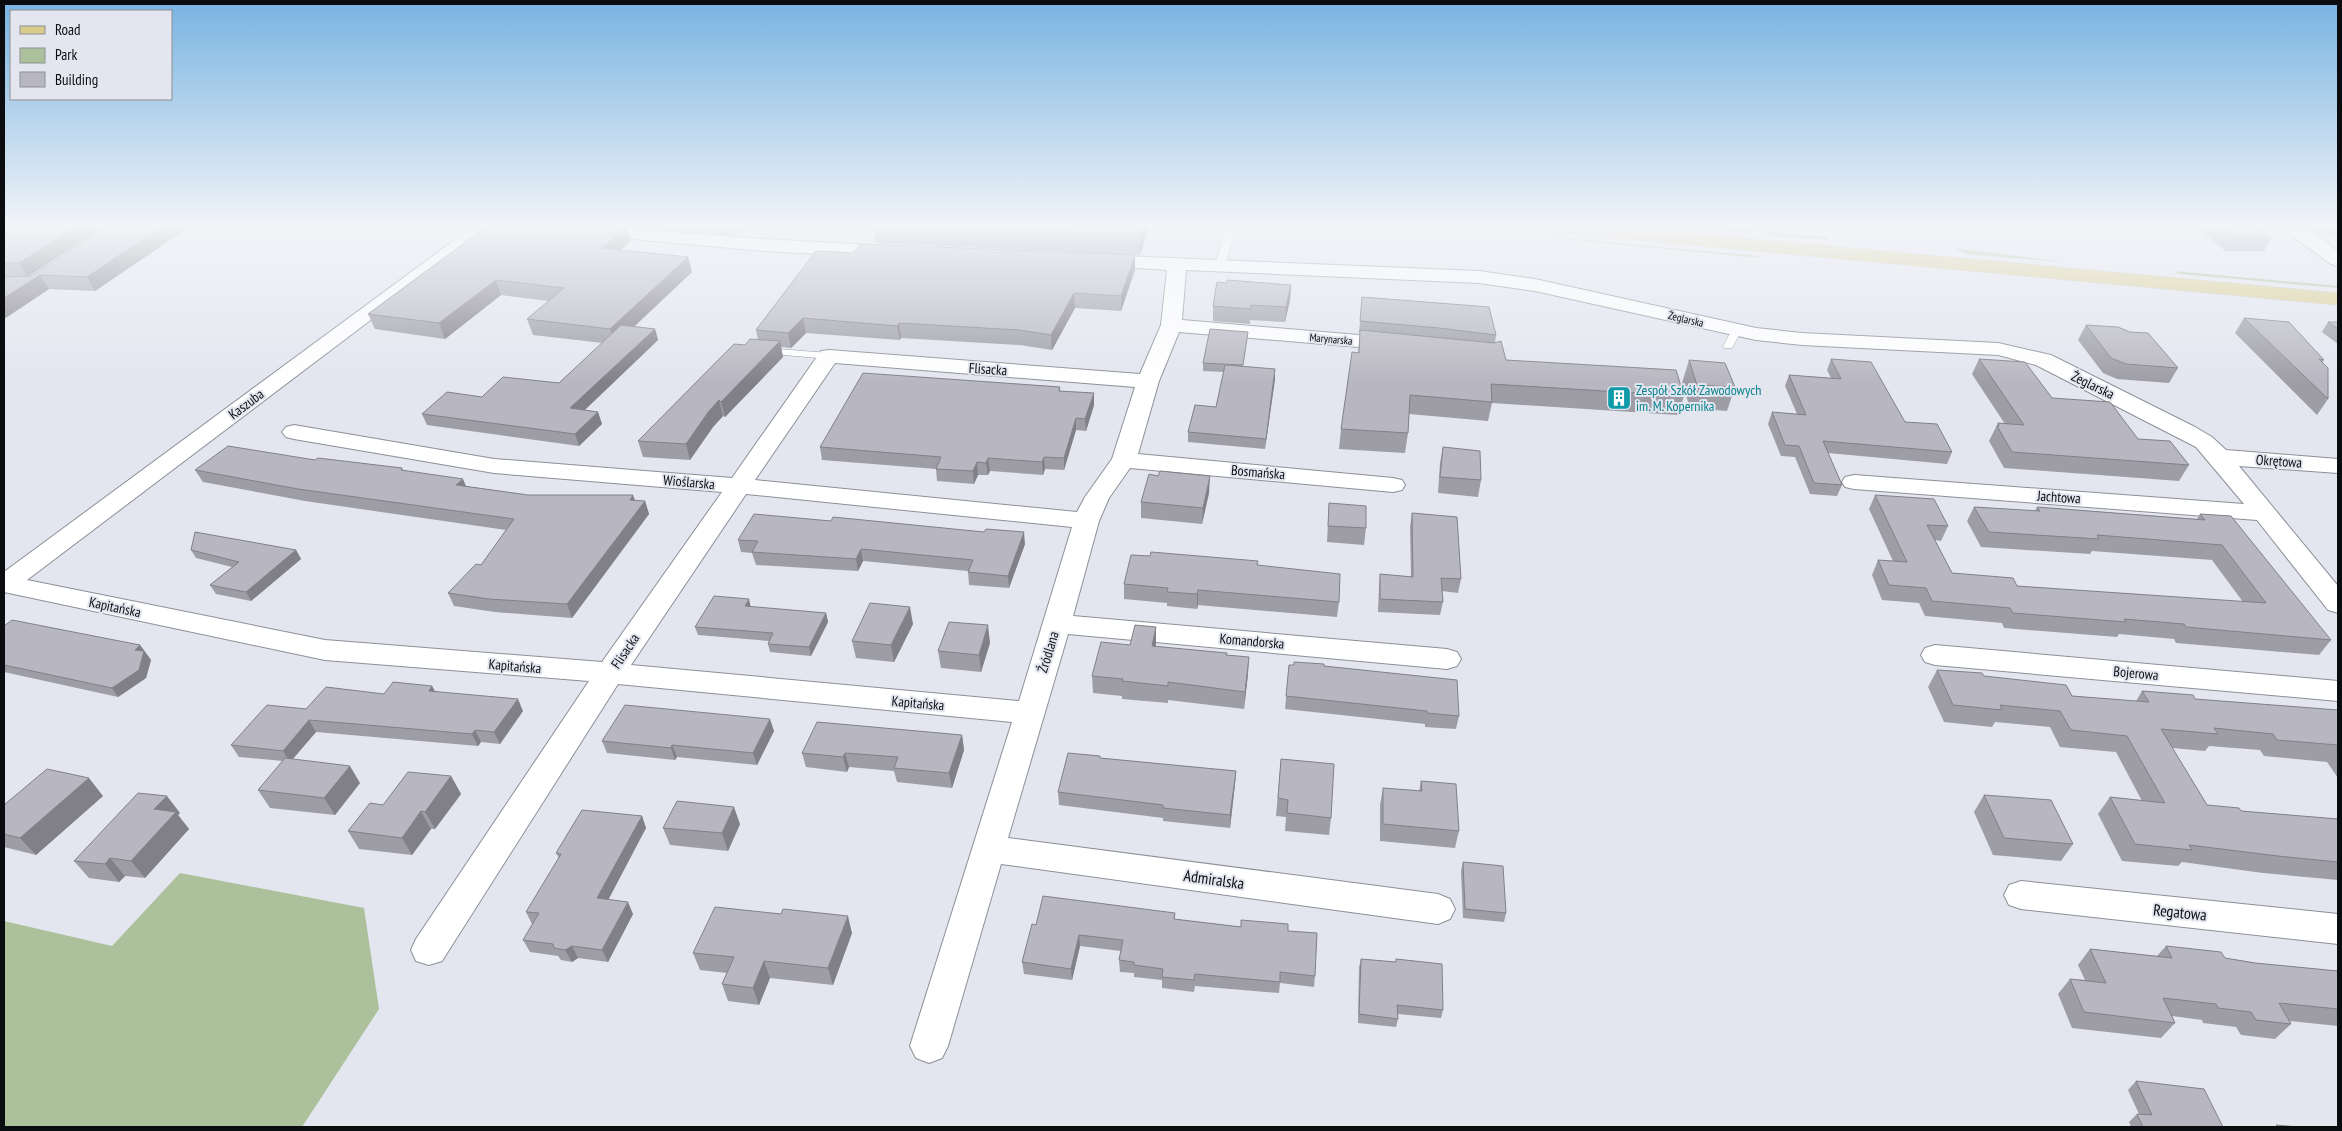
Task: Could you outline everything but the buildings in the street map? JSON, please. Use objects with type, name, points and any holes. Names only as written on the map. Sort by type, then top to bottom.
[{"type":"main road","points":[[2109,278],[2338,299]]},
{"type":"street","name":"Kaszuba","points":[[5,585],[29,564],[416,278]]},
{"type":"street","name":"Źródlana","points":[[928,1046],[1057,624],[1086,521],[1097,498],[1124,460],[1148,381],[1171,325],[1176,278]]},
{"type":"street","name":"Żeglarska","points":[[1479,278],[1506,279],[1732,338],[1802,338],[1998,349],[2043,360],[2204,442],[2219,457],[2338,604]]},
{"type":"street","name":"Marynarska","points":[[1171,325],[1417,346]]},
{"type":"street","name":"Flisacka","points":[[429,950],[610,673],[829,356],[1148,381]]},
{"type":"street","name":"Wioślarska","points":[[294,432],[494,466],[738,486],[1086,521]]},
{"type":"street","name":"Okrętowa","points":[[2219,457],[2338,466]]},
{"type":"street","name":"Bosmańska","points":[[1124,460],[1393,485]]},
{"type":"street","name":"Jachtowa","points":[[1854,482],[2264,513]]},
{"type":"street","name":"Kapitańska","points":[[5,585],[326,650],[610,673],[1029,714]]},
{"type":"street","name":"Komandorska","points":[[1057,624],[1448,659]]},
{"type":"street","name":"Bojerowa","points":[[1934,655],[2338,691]]},
{"type":"street","name":"Admiralska","points":[[989,849],[1438,909]]},
{"type":"street","name":"Regatowa","points":[[2021,896],[2338,929]]},
{"type":"lane","name":"Flisacka","points":[[752,350],[829,356]]},
{"type":"green space","points":[[2222,278],[2248,278],[2338,286],[2338,288]]},
{"type":"green space","points":[[180,873],[364,908],[379,1009],[302,1127],[4,1127],[4,921],[112,946]]},
{"type":"place","name":"Zespół Szkół Zawodowych im. M. Kopernika","points":[[1619,398]]}]
